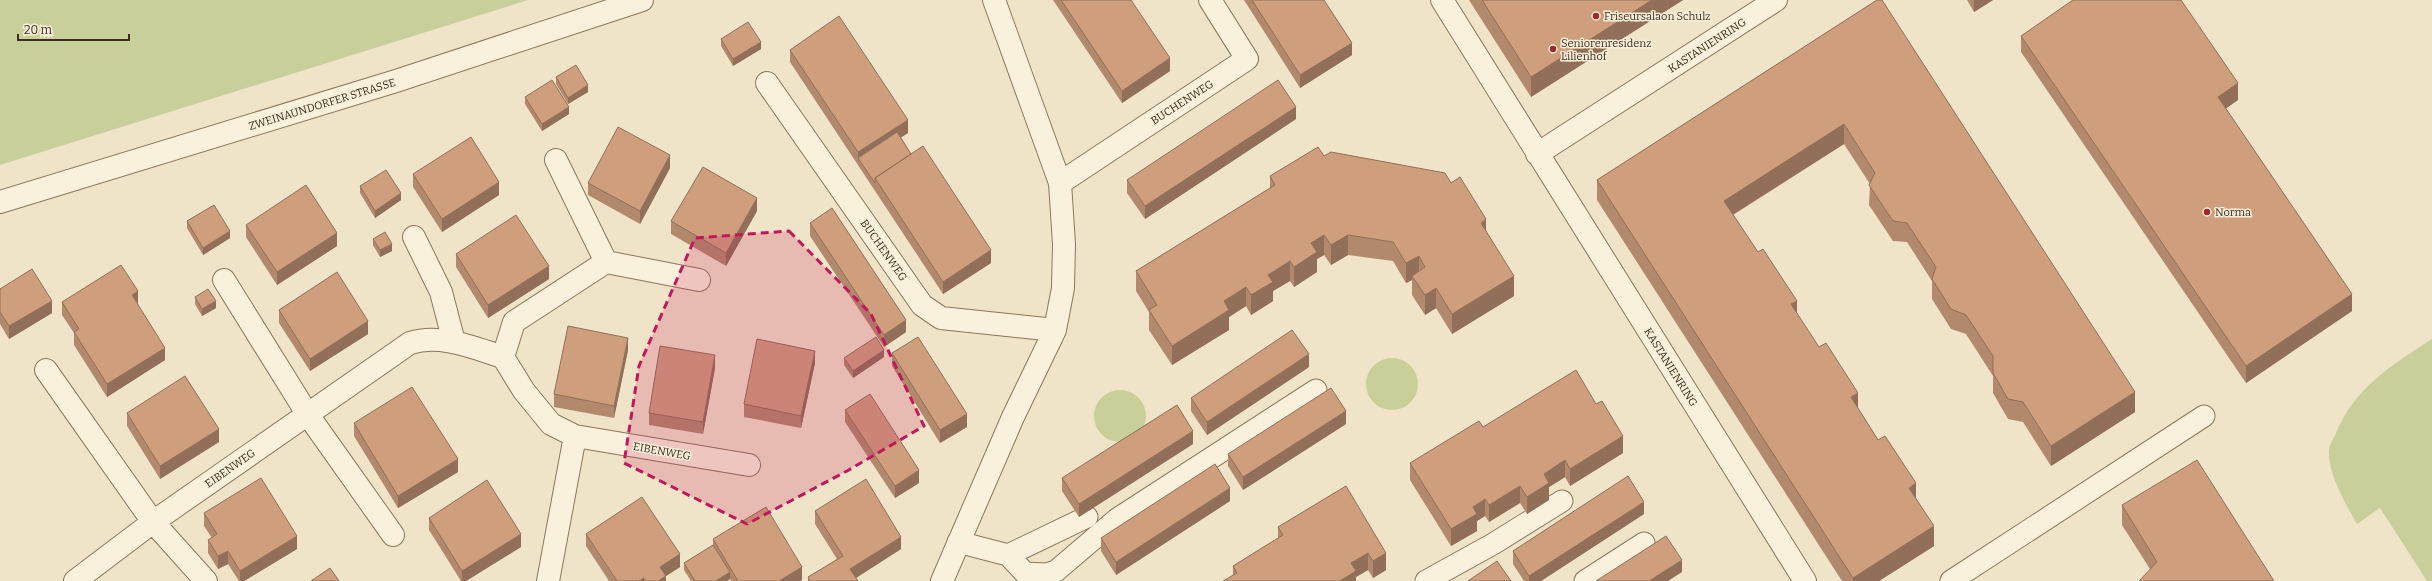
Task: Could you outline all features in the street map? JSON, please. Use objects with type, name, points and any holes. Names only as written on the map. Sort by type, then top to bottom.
[{"type":"street","name":"ZWEINAUNDORFER STRASSE","points":[[0,202],[396,81],[642,0]]},
{"type":"street","points":[[942,581],[958,542],[1055,330],[1063,288],[1060,183],[994,0]]},
{"type":"street","name":"BUCHENWEG","points":[[1060,183],[1247,59],[1210,0]]},
{"type":"street","name":"KASTANIENRING","points":[[1442,0],[1536,154],[1805,581]]},
{"type":"street","name":"KASTANIENRING","points":[[1536,154],[1776,0]]},
{"type":"street","name":"BUCHENWEG","points":[[767,84],[922,305],[941,318],[1055,330]]},
{"type":"street","points":[[556,160],[606,262]]},
{"type":"street","points":[[414,237],[441,292],[454,342]]},
{"type":"street","points":[[503,357],[514,322],[606,262],[699,280]]},
{"type":"street","points":[[224,280],[308,414],[393,535]]},
{"type":"street","name":"EIBENWEG","points":[[75,581],[153,522],[410,343],[421,339],[454,342],[503,357],[524,391],[551,424],[576,436],[749,465]]},
{"type":"street","points":[[46,370],[153,522],[206,581]]},
{"type":"street","points":[[548,581],[576,436]]},
{"type":"lane","points":[[958,542],[1008,555],[1025,573],[1046,574],[1056,571],[1116,520],[1316,390]]},
{"type":"lane","points":[[1951,581],[2204,416]]},
{"type":"lane","points":[[1426,581],[1493,544],[1562,501]]},
{"type":"lane","points":[[1008,555],[1087,517]]},
{"type":"lane","points":[[1585,581],[1644,543]]},
{"type":"highlighted area","points":[[789,231],[871,314],[924,426],[847,471],[747,524],[624,463],[639,366],[695,238]]},
{"type":"green space","points":[[0,0],[528,0],[0,165]]},
{"type":"green space","points":[[2432,339],[2432,581],[2427,581],[2380,508],[2357,524],[2334,478],[2329,459],[2329,450],[2344,417],[2364,390],[2389,368]]},
{"type":"green space","points":[[1387,358],[1397,358],[1406,362],[1414,370],[1418,379],[1418,389],[1414,398],[1406,406],[1397,410],[1387,410],[1378,406],[1370,398],[1366,389],[1366,379],[1370,370],[1378,362]]},
{"type":"green space","points":[[1120,390],[1134,394],[1142,402],[1146,416],[1142,430],[1134,438],[1120,442],[1106,438],[1098,430],[1094,416],[1098,402],[1106,394]]},
{"type":"building","points":[[1061,0],[1131,0],[1170,58],[1122,91]]},
{"type":"building","points":[[1252,0],[1324,0],[1352,43],[1300,75]]},
{"type":"building","name":"Seniorenresidenz Lilienhof","points":[[1482,0],[1652,0],[1531,77]]},
{"type":"building","points":[[1877,0],[1882,0],[2135,392],[2051,446],[2023,402],[2008,399],[1993,373],[1993,356],[1966,315],[1951,309],[1932,279],[1936,267],[1907,223],[1893,221],[1869,185],[1875,173],[1844,124],[1724,201],[1758,252],[1763,249],[1797,301],[1791,304],[1819,347],[1826,343],[1858,393],[1851,397],[1878,440],[1885,436],[1916,483],[1909,488],[1934,526],[1853,578],[1597,180]]},
{"type":"building","name":"Norma","points":[[2073,0],[2181,0],[2238,83],[2218,97],[2352,294],[2246,366],[2021,36]]},
{"type":"building","points":[[839,16],[908,120],[858,152],[790,50]]},
{"type":"building","points":[[748,22],[761,42],[733,59],[721,39]]},
{"type":"building","points":[[576,65],[588,85],[568,98],[556,77]]},
{"type":"building","points":[[552,80],[569,107],[542,124],[525,97]]},
{"type":"building","points":[[1278,80],[1296,107],[1145,206],[1127,180]]},
{"type":"building","points":[[618,127],[670,155],[640,211],[588,183]]},
{"type":"building","points":[[897,132],[911,154],[875,178],[875,183],[858,158]]},
{"type":"building","points":[[471,137],[499,182],[442,219],[413,174]]},
{"type":"building","points":[[923,146],[991,250],[943,282],[875,178]]},
{"type":"building","points":[[1318,147],[1324,156],[1331,152],[1445,173],[1451,183],[1460,177],[1486,219],[1481,223],[1514,276],[1452,314],[1436,288],[1425,295],[1412,276],[1425,267],[1419,256],[1406,263],[1393,242],[1348,235],[1331,245],[1324,235],[1311,243],[1317,252],[1294,267],[1290,261],[1268,275],[1273,282],[1251,295],[1246,287],[1224,301],[1229,310],[1172,346],[1149,310],[1157,305],[1136,271],[1275,185],[1270,176]]},
{"type":"building","points":[[703,167],[757,198],[726,253],[671,221]]},
{"type":"building","points":[[386,170],[401,193],[375,211],[360,186]]},
{"type":"building","points":[[306,185],[337,233],[277,272],[246,225]]},
{"type":"building","points":[[214,205],[230,231],[203,248],[187,221]]},
{"type":"building","points":[[832,208],[906,320],[884,335],[810,223]]},
{"type":"building","points":[[516,215],[549,266],[488,305],[456,254]]},
{"type":"building","points":[[385,232],[392,244],[380,250],[373,239]]},
{"type":"building","points":[[121,265],[138,291],[132,295],[165,348],[107,384],[74,332],[79,329],[62,302]]},
{"type":"building","points":[[32,269],[52,301],[9,326],[0,312],[0,289]]},
{"type":"building","points":[[337,272],[368,321],[310,359],[279,310]]},
{"type":"building","points":[[208,289],[216,301],[202,309],[195,297]]},
{"type":"building","points":[[568,326],[628,338],[614,406],[554,394]]},
{"type":"building","points":[[1292,330],[1309,354],[1207,422],[1191,398]]},
{"type":"building","points":[[876,337],[884,350],[853,371],[844,358]]},
{"type":"building","points":[[918,337],[967,414],[940,430],[892,353]]},
{"type":"building","points":[[757,339],[815,351],[801,416],[744,404]]},
{"type":"building","points":[[660,346],[715,355],[703,422],[649,413]]},
{"type":"building","points":[[1576,370],[1596,404],[1602,401],[1623,436],[1570,469],[1565,460],[1544,474],[1549,483],[1527,497],[1520,486],[1489,505],[1485,499],[1473,507],[1477,514],[1451,529],[1410,463],[1479,421],[1483,427]]},
{"type":"building","points":[[185,376],[219,429],[160,466],[127,413]]},
{"type":"building","points":[[412,387],[458,459],[398,496],[354,423]]},
{"type":"building","points":[[1331,388],[1346,411],[1243,477],[1228,454]]},
{"type":"building","points":[[870,394],[919,470],[895,486],[845,410]]},
{"type":"building","points":[[1177,405],[1193,431],[1079,504],[1062,478]]},
{"type":"building","points":[[2197,460],[2274,581],[2139,581],[2157,562],[2122,505]]},
{"type":"building","points":[[1215,464],[1230,488],[1116,562],[1101,538]]},
{"type":"building","points":[[1628,476],[1644,502],[1529,576],[1513,551]]},
{"type":"building","points":[[261,478],[297,536],[240,571],[228,551],[218,556],[208,540],[217,534],[204,513]]},
{"type":"building","points":[[866,479],[901,537],[850,569],[858,581],[810,581],[808,577],[843,556],[815,511]]},
{"type":"building","points":[[487,480],[521,534],[462,571],[429,518]]},
{"type":"building","points":[[1346,486],[1386,553],[1373,561],[1368,553],[1351,563],[1356,571],[1340,581],[1223,581],[1237,573],[1233,566],[1283,535],[1278,527]]},
{"type":"building","points":[[642,497],[680,554],[660,567],[666,576],[658,581],[646,581],[644,578],[639,581],[617,581],[586,534]]},
{"type":"building","points":[[766,507],[802,567],[779,581],[738,581],[713,539]]},
{"type":"building","points":[[1666,536],[1682,560],[1649,581],[1596,581]]},
{"type":"building","points":[[713,545],[730,572],[716,581],[695,581],[684,563]]},
{"type":"building","points":[[1497,561],[1511,581],[1468,581]]},
{"type":"building","points":[[330,568],[339,581],[311,581]]},
{"type":"place","name":"Friseursalaon Schulz","points":[[1596,16]]},
{"type":"place","name":"Seniorenresidenz Lilienhof","points":[[1553,49]]},
{"type":"place","name":"Norma","points":[[2207,212]]}]
